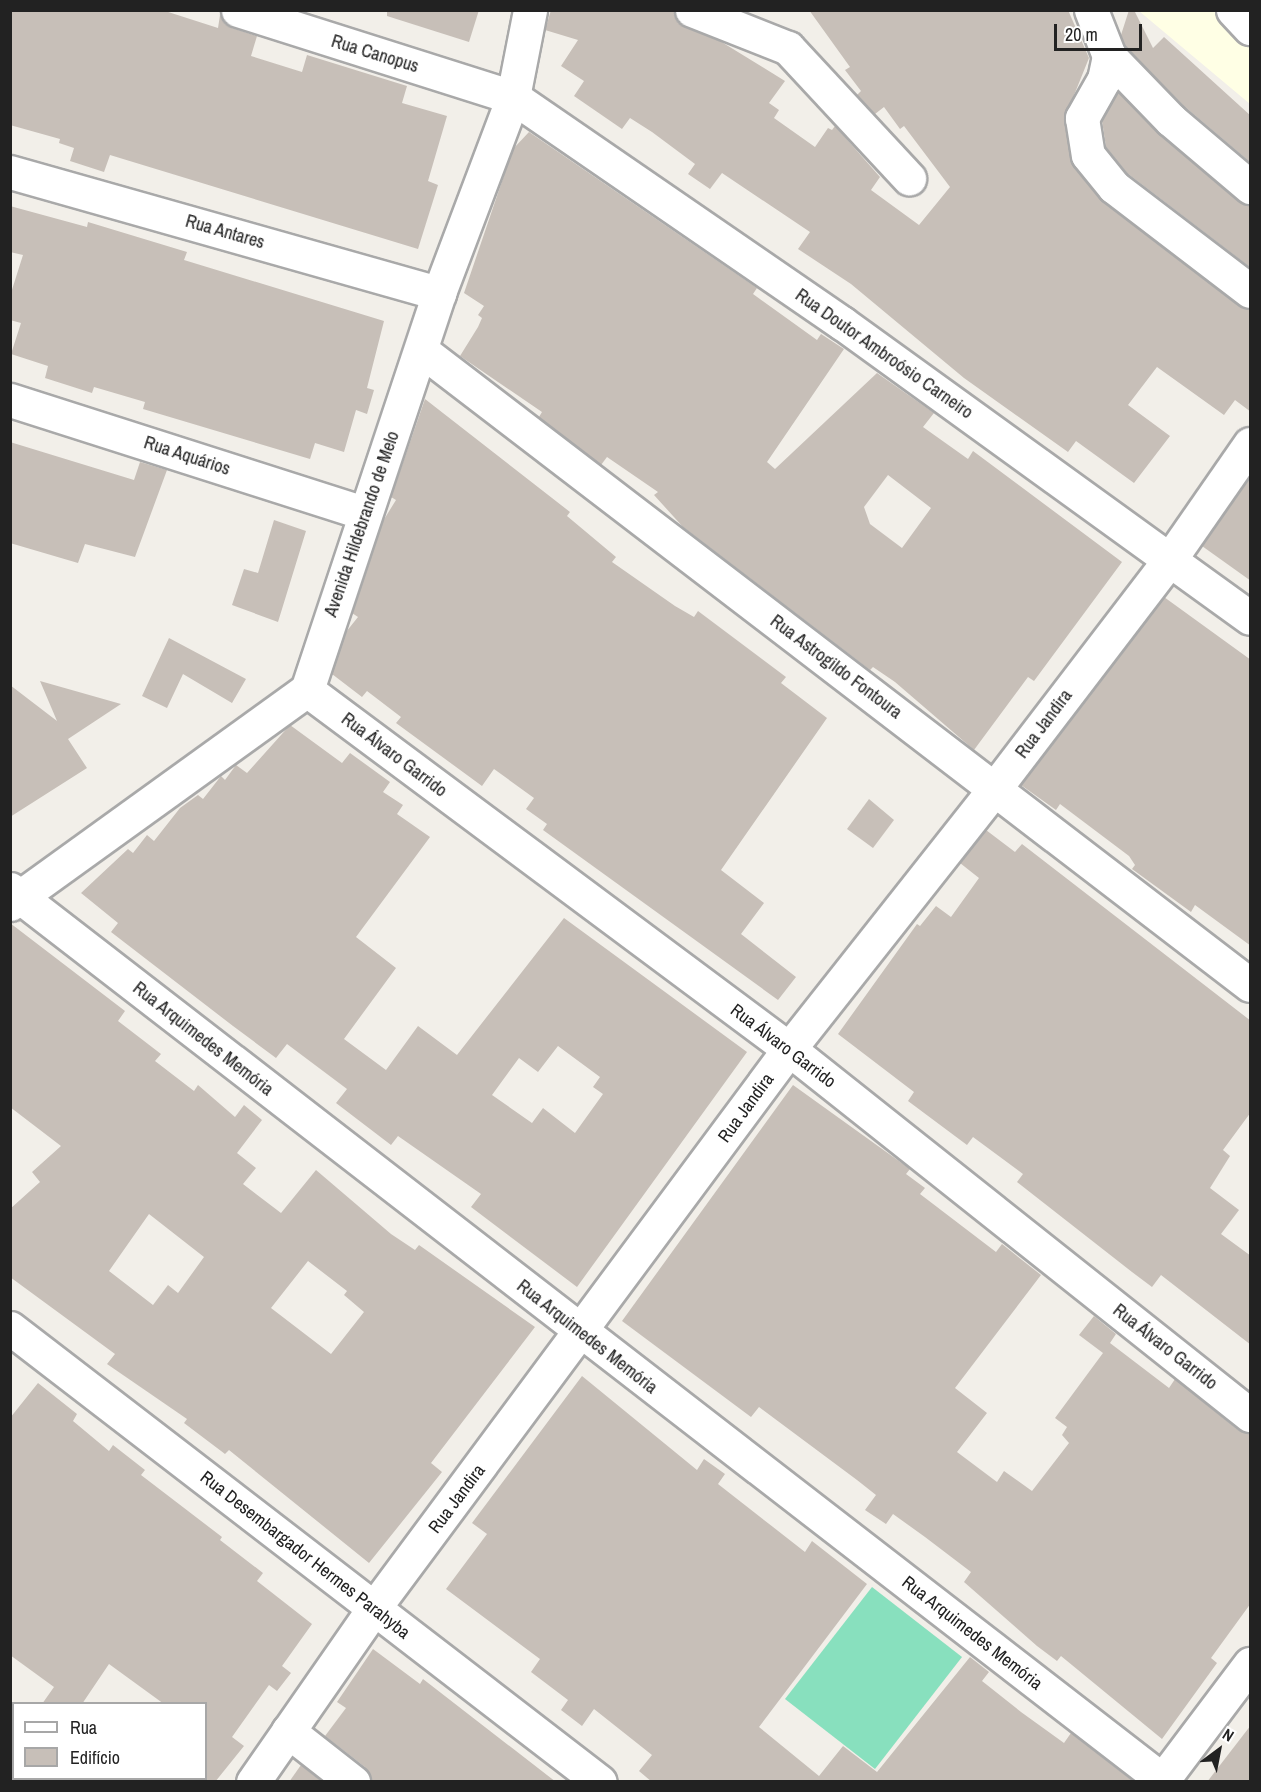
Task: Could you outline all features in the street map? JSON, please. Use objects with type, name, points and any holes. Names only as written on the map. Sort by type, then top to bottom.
[{"type":"street","name":"Rua Canopus","points":[[238,10],[513,97]]},
{"type":"street","name":"Avenida Hildebrando de Melo","points":[[306,690],[439,293],[513,97],[530,10]]},
{"type":"street","points":[[692,10],[788,48],[909,178]]},
{"type":"street","points":[[1090,10],[1109,56],[1172,120],[1251,187]]},
{"type":"street","points":[[1233,10],[1251,28]]},
{"type":"street","points":[[1109,56],[1104,79],[1082,118],[1088,155],[1114,187],[1251,291]]},
{"type":"street","name":"Rua Doutor Ambroósio Carneiro","points":[[513,97],[842,324],[1251,618]]},
{"type":"street","name":"Rua Antares","points":[[10,172],[439,293]]},
{"type":"street","name":"Rua Astrogildo Fontoura","points":[[421,350],[1251,985]]},
{"type":"street","name":"Rua Aquários","points":[[10,400],[364,513]]},
{"type":"street","name":"Rua Jandira","points":[[253,1782],[374,1608],[582,1333],[789,1049],[995,788],[1170,559],[1251,444]]},
{"type":"street","points":[[14,897],[306,690]]},
{"type":"street","name":"Rua Álvaro Garrido","points":[[306,690],[789,1049],[1251,1415]]},
{"type":"street","name":"Rua Arquimedes Memória","points":[[14,897],[1163,1781]]},
{"type":"street","name":"Rua Desembargador Hermes Parahyba","points":[[10,1328],[600,1782]]},
{"type":"street","points":[[1163,1781],[1251,1664]]},
{"type":"street","points":[[288,1731],[353,1782]]},
{"type":"shaded area","points":[[1139,11],[1250,11],[1250,104]]},
{"type":"green space","points":[[872,1587],[962,1657],[875,1769],[785,1699]]},
{"type":"building","points":[[10,10],[162,10],[218,28],[220,15],[232,28],[257,36],[251,56],[302,72],[307,55],[407,86],[402,103],[447,116],[428,181],[438,185],[418,249],[110,155],[104,172],[70,161],[74,148],[59,143],[60,139],[10,125]]},
{"type":"building","points":[[387,10],[479,10],[469,42],[387,16]]},
{"type":"building","points":[[551,10],[674,10],[677,21],[685,27],[720,41],[785,81],[769,103],[779,110],[774,118],[815,147],[828,128],[832,130],[835,126],[880,177],[871,190],[919,225],[950,187],[904,126],[900,129],[884,107],[875,114],[857,95],[861,91],[845,70],[850,67],[809,10],[1068,10],[1089,58],[1064,120],[1073,166],[1103,202],[1239,306],[1251,309],[1251,412],[1235,400],[1224,415],[1157,367],[1128,405],[1170,436],[1134,483],[1076,441],[1068,452],[964,378],[851,284],[798,249],[810,232],[722,173],[710,189],[688,174],[695,164],[652,132],[630,118],[622,129],[574,96],[584,81],[561,66],[578,40],[545,30]]},
{"type":"building","points":[[1129,10],[1134,10],[1153,48],[1164,37],[1251,116],[1251,163],[1184,106],[1125,46],[1121,35]]},
{"type":"building","points":[[1118,92],[1159,134],[1238,201],[1251,205],[1251,268],[1127,173],[1106,147],[1102,121]]},
{"type":"building","points":[[529,132],[757,288],[753,294],[817,340],[821,334],[844,349],[767,462],[775,469],[877,373],[934,413],[923,427],[968,459],[973,451],[1122,562],[1034,681],[1028,677],[974,750],[895,682],[873,667],[870,670],[683,527],[654,495],[658,492],[607,457],[601,465],[539,417],[542,412],[460,356],[482,318],[478,315],[484,306],[464,293],[513,149]],"holes":[[[888,475],[931,508],[902,548],[870,524],[864,507]]]},
{"type":"building","points":[[10,206],[87,227],[88,222],[187,252],[184,260],[384,321],[367,388],[374,390],[367,414],[356,410],[344,452],[315,443],[310,459],[143,409],[145,402],[94,387],[92,393],[45,378],[48,366],[11,354],[21,323],[10,320],[10,296],[23,255],[10,252]]},
{"type":"building","points":[[425,399],[570,512],[567,516],[616,557],[612,562],[694,617],[698,611],[786,677],[781,683],[827,718],[721,870],[764,903],[741,934],[796,977],[778,1000],[543,830],[547,824],[526,809],[534,798],[494,769],[482,786],[396,723],[401,717],[367,691],[362,697],[332,674],[346,632],[358,617],[352,613],[383,521],[396,500],[391,497]]},
{"type":"building","points":[[10,442],[134,480],[140,462],[167,470],[135,557],[85,544],[78,563],[10,543]]},
{"type":"building","points":[[1251,476],[1251,581],[1202,546]]},
{"type":"building","points":[[274,520],[306,531],[278,622],[232,605],[244,569],[258,573]]},
{"type":"building","points":[[1164,597],[1251,660],[1251,946],[1195,905],[1191,912],[1132,869],[1135,865],[1129,856],[1060,804],[1056,810],[1021,785]]},
{"type":"building","points":[[169,638],[246,679],[232,703],[183,674],[167,708],[142,696]]},
{"type":"building","points":[[40,681],[121,704],[68,739],[87,768],[10,817],[10,685],[57,721]]},
{"type":"building","points":[[290,725],[342,763],[350,753],[390,782],[383,792],[403,805],[397,814],[430,837],[356,937],[396,968],[344,1039],[386,1070],[418,1026],[457,1055],[564,918],[747,1052],[577,1287],[471,1207],[481,1194],[398,1136],[391,1145],[336,1103],[347,1089],[287,1044],[276,1058],[111,932],[118,923],[81,893],[128,849],[133,853],[147,835],[154,841],[180,808],[198,795],[203,799],[221,776],[225,780],[236,765],[247,773]],"holes":[[[558,1046],[600,1077],[593,1087],[603,1094],[575,1133],[543,1108],[532,1123],[492,1095],[519,1058],[538,1072]]]},
{"type":"building","points":[[869,799],[894,820],[873,848],[847,829]]},
{"type":"building","points":[[986,830],[1015,852],[1022,844],[1251,1021],[1251,1112],[1223,1150],[1230,1156],[1210,1188],[1239,1210],[1221,1234],[1251,1256],[1251,1345],[1161,1275],[1152,1287],[1132,1272],[1017,1182],[1023,1174],[973,1137],[967,1145],[908,1101],[914,1092],[838,1034],[917,924],[920,926],[936,906],[951,917],[979,878],[960,863]]},
{"type":"building","points":[[10,923],[125,1011],[118,1021],[161,1054],[155,1061],[194,1091],[198,1085],[235,1117],[244,1105],[262,1120],[237,1153],[256,1168],[243,1184],[281,1213],[316,1170],[391,1234],[415,1250],[419,1245],[535,1327],[431,1463],[442,1472],[369,1563],[229,1450],[225,1454],[184,1423],[187,1419],[107,1364],[115,1354],[10,1277],[10,1209],[40,1182],[32,1172],[61,1146],[10,1107]],"holes":[[[149,1214],[204,1257],[178,1293],[168,1285],[153,1305],[109,1271]],[[308,1261],[347,1291],[344,1295],[364,1312],[331,1354],[271,1308]]]},
{"type":"building","points":[[793,1085],[910,1169],[906,1174],[925,1188],[920,1194],[996,1252],[1002,1244],[1041,1275],[955,1388],[987,1413],[957,1452],[997,1482],[1004,1471],[1032,1491],[1069,1443],[1062,1435],[1067,1427],[1055,1418],[1103,1353],[1079,1335],[1094,1316],[1116,1334],[1110,1343],[1169,1388],[1175,1379],[1238,1430],[1251,1433],[1251,1603],[1211,1658],[1217,1663],[1162,1739],[1061,1656],[1057,1661],[1037,1646],[964,1582],[971,1572],[893,1514],[886,1524],[865,1510],[876,1495],[857,1480],[759,1407],[751,1417],[622,1321]]},
{"type":"building","points":[[582,1376],[697,1470],[704,1459],[725,1474],[718,1484],[805,1552],[812,1541],[867,1584],[759,1727],[819,1776],[843,1746],[877,1772],[970,1657],[989,1672],[982,1681],[1021,1712],[1064,1743],[1071,1733],[1134,1782],[652,1782],[639,1771],[652,1755],[594,1709],[582,1726],[561,1710],[568,1700],[531,1672],[540,1659],[446,1589],[487,1534],[472,1523]]},
{"type":"building","points":[[38,1383],[77,1414],[73,1421],[109,1451],[113,1445],[145,1470],[141,1475],[222,1537],[220,1540],[263,1573],[257,1581],[312,1624],[282,1666],[291,1673],[277,1691],[269,1685],[232,1737],[244,1746],[215,1782],[206,1782],[207,1702],[161,1702],[109,1664],[83,1702],[43,1702],[54,1687],[10,1655],[10,1418]]},
{"type":"building","points":[[373,1649],[420,1684],[423,1679],[556,1782],[371,1782],[365,1767],[325,1736],[346,1708],[337,1702]]},
{"type":"building","points":[[1251,1725],[1251,1782],[1207,1782]]},
{"type":"building","points":[[301,1765],[322,1782],[289,1782]]}]
